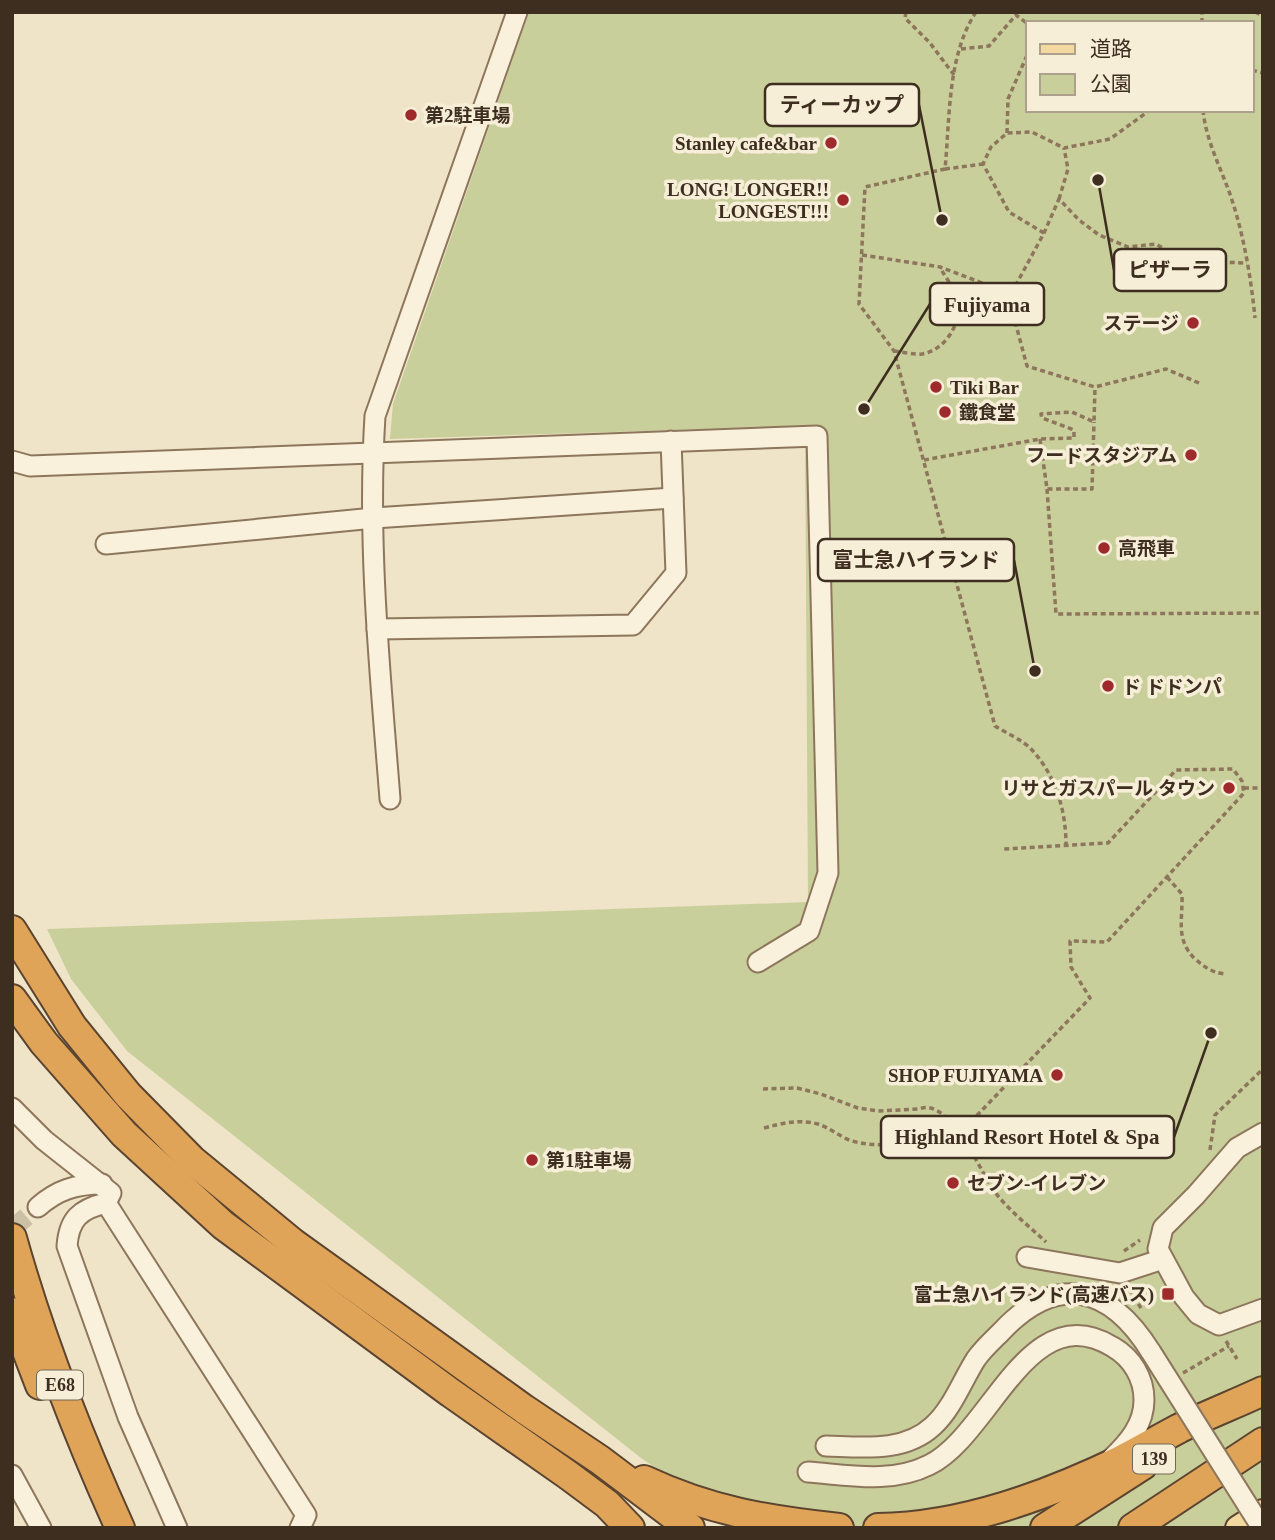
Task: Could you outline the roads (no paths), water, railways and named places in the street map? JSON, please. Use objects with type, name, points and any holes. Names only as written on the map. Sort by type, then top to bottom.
[{"type":"highway","points":[[12,930],[72,1026],[146,1116],[192,1160],[293,1243],[524,1409],[600,1460],[690,1528]]},
{"type":"highway","points":[[12,999],[61,1064],[124,1134],[223,1225],[607,1504],[630,1528]]},
{"type":"highway","name":"E68","points":[[12,1238],[54,1372],[85,1451],[120,1528]]},
{"type":"highway","name":"E68","points":[[12,1312],[53,1417],[105,1528]]},
{"type":"highway","points":[[878,1528],[944,1520],[1040,1496],[1101,1469],[1180,1428],[1263,1392]]},
{"type":"highway","name":"139","points":[[1045,1528],[1263,1392]]},
{"type":"highway","name":"139","points":[[1133,1528],[1263,1442]]},
{"type":"highway","points":[[600,1460],[702,1504],[748,1516],[839,1528]]},
{"type":"highway","points":[[568,1475],[623,1501],[669,1528]]},
{"type":"main road","points":[[1238,1528],[1263,1512]]},
{"type":"street","points":[[390,799],[377,629],[373,454],[375,416],[517,12]]},
{"type":"street","points":[[12,461],[30,466],[817,436],[828,873],[809,931],[758,962]]},
{"type":"street","points":[[377,629],[633,625],[676,573],[670,441]]},
{"type":"street","points":[[106,544],[374,518],[673,498]]},
{"type":"street","points":[[12,1108],[104,1194],[306,1515],[300,1528]]},
{"type":"street","points":[[1263,1133],[1237,1148],[1163,1228],[1158,1249],[1181,1293],[1198,1314],[1219,1325],[1263,1310]]},
{"type":"street","points":[[1237,1148],[1263,1145]]},
{"type":"street","points":[[38,1207],[64,1189],[80,1184],[104,1194]]},
{"type":"street","points":[[104,1194],[75,1219],[68,1231],[67,1246],[128,1417],[177,1528]]},
{"type":"street","points":[[1027,1257],[1120,1273],[1163,1259]]},
{"type":"street","points":[[826,1446],[882,1448],[914,1439],[934,1426],[978,1357],[1025,1308],[1048,1297],[1072,1295],[1092,1298],[1124,1315],[1138,1331],[1262,1528]]},
{"type":"street","points":[[808,1472],[878,1478],[929,1465],[954,1449],[1011,1376],[1036,1353],[1055,1339],[1078,1335],[1100,1338],[1122,1352],[1135,1367],[1143,1388],[1144,1410],[1140,1425],[1124,1447],[1101,1469]]},
{"type":"street","points":[[12,1475],[41,1528]]},
{"type":"tunnel","points":[[12,1229],[38,1207]]},
{"type":"place","name":"第2駐車場","points":[[411,115]]},
{"type":"place","name":"Stanley cafe&bar","points":[[831,143]]},
{"type":"place","name":"ピザーラ","points":[[1098,180]]},
{"type":"place","name":"LONG! LONGER!! LONGEST!!!","points":[[843,200]]},
{"type":"place","name":"ティーカップ","points":[[942,220]]},
{"type":"place","name":"ステージ","points":[[1193,323]]},
{"type":"place","name":"Tiki Bar","points":[[936,387]]},
{"type":"place","name":"Fujiyama","points":[[864,409]]},
{"type":"place","name":"鐵食堂","points":[[945,412]]},
{"type":"place","name":"フードスタジアム","points":[[1191,455]]},
{"type":"place","name":"高飛車","points":[[1104,548]]},
{"type":"place","name":"富士急ハイランド","points":[[1035,671]]},
{"type":"place","name":"ド ドドンパ","points":[[1108,686]]},
{"type":"place","name":"リサとガスパール タウン","points":[[1229,788]]},
{"type":"place","name":"Highland Resort Hotel & Spa","points":[[1211,1033]]},
{"type":"place","name":"SHOP FUJIYAMA","points":[[1057,1075]]},
{"type":"place","name":"第1駐車場","points":[[532,1160]]},
{"type":"place","name":"セブン-イレブン","points":[[953,1183]]},
{"type":"place","name":"富士急ハイランド(高速バス)","points":[[1168,1294]]}]
